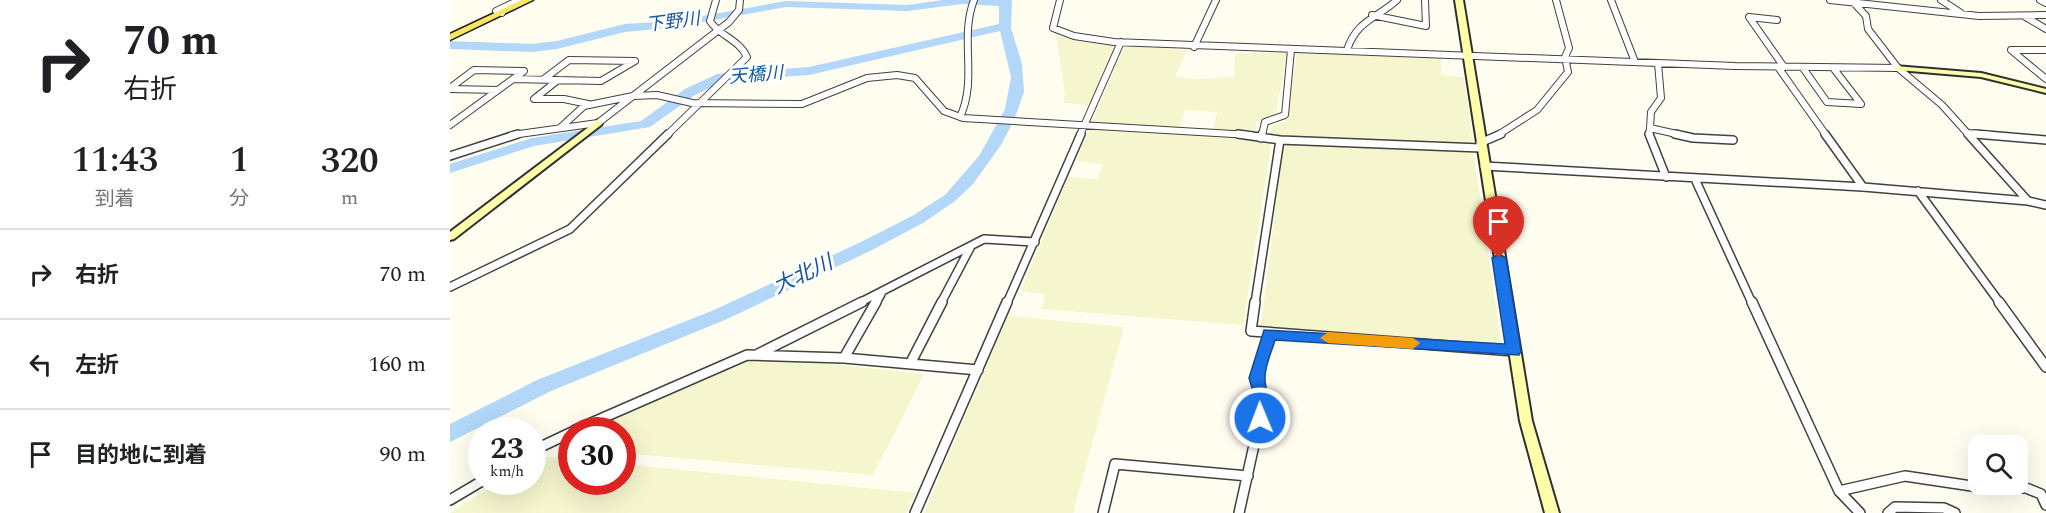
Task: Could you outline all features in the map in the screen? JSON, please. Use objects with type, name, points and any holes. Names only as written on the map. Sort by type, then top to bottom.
[{"type":"main road","points":[[450,37],[529,0]]},
{"type":"street","points":[[502,13],[496,11],[519,0]]},
{"type":"street","points":[[716,0],[711,18],[716,31]]},
{"type":"street","points":[[450,237],[716,31],[738,12],[741,0]]},
{"type":"street","points":[[1060,0],[1053,28],[1069,34],[1121,42],[1194,47],[1467,54],[1803,68],[1898,68],[1981,75],[2046,91]]},
{"type":"street","points":[[1194,47],[1216,0]]},
{"type":"street","points":[[1347,50],[1351,37],[1372,15],[1397,0]]},
{"type":"street","points":[[1372,15],[1426,26],[1425,0]]},
{"type":"street","points":[[1459,0],[1526,421],[1552,513]]},
{"type":"street","points":[[560,128],[584,106],[633,96],[657,95],[700,103],[816,103],[854,81],[911,76],[944,111],[961,118],[1243,134],[1280,140],[1481,146],[1537,110],[1568,72],[1565,58],[1569,48],[1556,0]]},
{"type":"street","points":[[1611,0],[1635,62]]},
{"type":"street","points":[[1830,0],[1962,14],[2046,15]]},
{"type":"street","points":[[1941,0],[1962,14]]},
{"type":"street","points":[[2040,0],[2046,3]]},
{"type":"street","points":[[961,118],[971,94],[968,15],[973,1]]},
{"type":"street","points":[[1854,3],[1866,16],[1868,29],[1898,68],[1942,105],[2028,201]]},
{"type":"street","points":[[1777,20],[1749,16],[1863,187]]},
{"type":"street","points":[[2024,16],[2046,29]]},
{"type":"street","points":[[450,286],[570,229],[748,54],[723,32],[716,31]]},
{"type":"street","points":[[915,513],[1121,42]]},
{"type":"street","points":[[1261,138],[1265,122],[1285,115],[1291,50]]},
{"type":"street","points":[[2046,50],[2011,50],[2046,79]]},
{"type":"street","points":[[513,79],[601,81],[634,61],[569,60],[544,79]]},
{"type":"street","points":[[1658,63],[1661,98],[1653,106],[1648,116],[1649,134],[1666,177]]},
{"type":"street","points":[[1803,68],[1827,102],[1862,104],[1834,69]]},
{"type":"street","points":[[450,89],[474,70],[524,71],[450,126]]},
{"type":"street","points":[[558,80],[534,99],[537,101],[564,99],[590,104]]},
{"type":"street","points":[[450,89],[498,90]]},
{"type":"street","points":[[450,156],[516,134],[598,123]]},
{"type":"street","points":[[1650,128],[1693,138],[1733,140]]},
{"type":"street","points":[[1967,133],[2046,140]]},
{"type":"street","points":[[1280,140],[1251,331],[1514,351]]},
{"type":"street","points":[[1484,166],[1863,187],[2028,201],[2046,205]]},
{"type":"street","points":[[1695,179],[1839,491],[1860,513]]},
{"type":"street","points":[[1918,191],[2046,367]]},
{"type":"street","points":[[605,417],[732,362],[757,354],[984,239],[1035,242]]},
{"type":"street","points":[[910,364],[970,248]]},
{"type":"street","points":[[843,358],[882,292]]},
{"type":"street","points":[[1239,513],[1263,398],[1257,378],[1269,334]]},
{"type":"street","points":[[757,354],[843,358],[978,370]]},
{"type":"street","points":[[1103,513],[1115,464],[1248,476]]},
{"type":"street","points":[[1839,491],[1905,476],[1985,488],[2026,488],[2041,494],[2046,505]]},
{"type":"street","points":[[450,500],[468,489]]},
{"type":"street","points":[[1888,513],[1895,507],[1944,508],[1955,513]]},
{"type":"green space","points":[[1056,36],[1115,46],[1089,105],[1064,103],[1065,94]]},
{"type":"green space","points":[[1125,46],[1187,50],[1175,77],[1197,79],[1234,77],[1235,53],[1287,53],[1275,118],[1256,121],[1255,135],[1213,130],[1217,112],[1185,110],[1180,127],[1092,122]]},
{"type":"green space","points":[[1297,53],[1441,57],[1441,75],[1464,77],[1473,143],[1269,136],[1272,126],[1286,122]]},
{"type":"green space","points":[[1090,128],[1239,137],[1271,145],[1243,325],[1042,309],[1045,294],[1021,291],[1068,177],[1098,179],[1103,164],[1076,161]]},
{"type":"green space","points":[[1284,142],[1473,150],[1501,342],[1260,333]]},
{"type":"green space","points":[[1008,316],[1124,327],[1073,513],[924,513]]},
{"type":"green space","points":[[755,356],[924,374],[873,475],[636,454],[636,417],[617,417]]},
{"type":"green space","points":[[546,458],[558,458],[558,495],[636,495],[636,465],[916,493],[906,513],[450,513],[479,495],[546,495]]},
{"type":"waterway","name":"大北川","points":[[450,434],[512,400],[720,314],[866,246],[901,229],[950,198],[968,180],[994,145],[1012,109],[1017,92],[1016,64],[1005,28],[1006,0]]},
{"type":"waterway","name":"下野川","points":[[450,45],[532,48],[557,45],[625,28],[675,24],[786,4],[907,8],[962,1],[1005,3]]},
{"type":"waterway","name":"天橋川","points":[[450,169],[532,142],[645,124],[690,92],[722,77],[809,71],[1003,27]]},
{"type":"slow traffic","points":[[1328,338],[1413,343]]},
{"type":"route","points":[[1260,418],[1263,398],[1257,378],[1269,334],[1514,351],[1499,258]]}]
